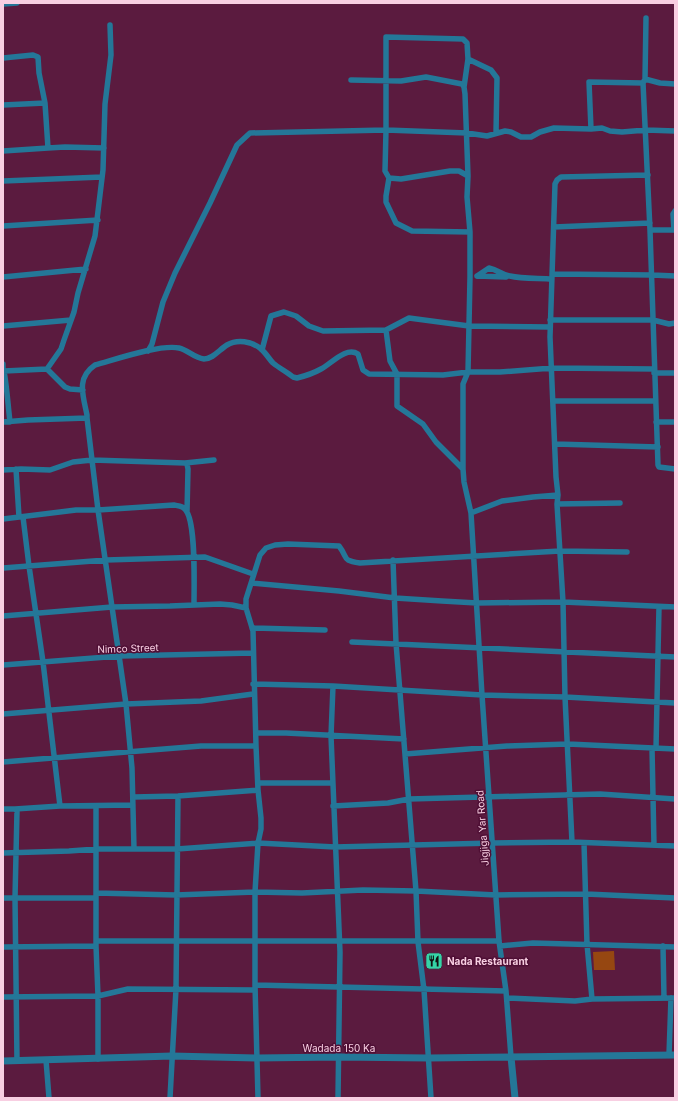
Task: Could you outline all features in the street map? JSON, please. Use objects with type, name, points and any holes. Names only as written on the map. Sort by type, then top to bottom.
[{"type":"street","points":[[3,4],[17,3]]},
{"type":"street","points":[[646,18],[644,81],[656,422],[659,467],[675,469]]},
{"type":"street","points":[[47,369],[61,349],[71,320],[95,236],[98,220],[104,148],[105,104],[110,55],[110,25]]},
{"type":"street","name":"Jigjiga Yar Road","points":[[386,81],[386,37],[463,39],[467,43],[468,59],[464,87],[468,132],[467,204],[474,276],[469,326],[468,372],[463,384],[462,469],[471,513],[499,943],[507,998],[515,1098]]},
{"type":"street","points":[[3,58],[32,55],[38,57],[48,148]]},
{"type":"street","points":[[468,59],[491,70],[497,78],[496,133]]},
{"type":"street","points":[[351,80],[401,81],[426,77],[462,84],[464,87]]},
{"type":"street","points":[[386,81],[385,171],[388,178],[386,202],[396,223],[412,231],[470,232]]},
{"type":"street","points":[[591,129],[589,82],[644,81],[675,84]]},
{"type":"street","points":[[3,105],[44,103]]},
{"type":"street","points":[[148,351],[152,344],[163,302],[175,273],[237,146],[250,134],[386,130],[468,132],[487,136],[496,133],[511,132],[521,137],[531,137],[540,132],[554,128],[602,128],[610,131],[622,132],[646,130],[675,131]]},
{"type":"street","points":[[3,151],[65,146],[104,148]]},
{"type":"street","points":[[388,178],[401,179],[450,171],[459,171],[468,176]]},
{"type":"street","points":[[572,842],[565,697],[563,602],[557,504],[558,495],[550,327],[555,184],[559,178],[648,174]]},
{"type":"street","points":[[3,181],[102,177]]},
{"type":"street","points":[[650,230],[674,230],[673,214],[675,211]]},
{"type":"street","points":[[3,226],[98,220]]},
{"type":"street","points":[[554,227],[650,223]]},
{"type":"street","points":[[474,276],[490,268],[498,270],[502,274],[511,277]]},
{"type":"street","points":[[3,277],[86,269]]},
{"type":"street","points":[[474,276],[675,276]]},
{"type":"street","points":[[262,350],[272,316],[284,312],[296,316],[309,326],[324,331],[386,330],[409,318],[469,326],[550,327]]},
{"type":"street","points":[[3,326],[71,320]]},
{"type":"street","points":[[550,320],[653,320],[669,324],[675,322]]},
{"type":"street","points":[[386,330],[390,361],[397,374],[397,406],[423,424],[436,442],[462,469]]},
{"type":"street","points":[[134,849],[134,797],[131,751],[120,656],[98,510],[83,390],[83,376],[87,370],[95,365],[148,351],[167,348],[179,348],[198,358],[211,358],[226,345],[240,341],[256,345],[272,362],[293,377],[303,377],[322,369],[342,355],[351,352],[356,352],[358,354],[363,370],[369,374],[443,375],[468,372],[500,372],[552,368],[675,373]]},
{"type":"street","points":[[3,364],[8,391],[10,422]]},
{"type":"street","points":[[4,372],[47,369],[65,387],[83,390]]},
{"type":"street","points":[[553,401],[656,401]]},
{"type":"street","points":[[3,422],[87,418]]},
{"type":"street","points":[[656,422],[675,422]]},
{"type":"street","points":[[555,444],[658,447]]},
{"type":"street","points":[[3,470],[50,470],[73,462],[92,460],[185,463],[214,460]]},
{"type":"street","points":[[185,463],[187,464],[188,469],[187,512]]},
{"type":"street","points":[[16,469],[21,517],[43,662],[60,806]]},
{"type":"street","points":[[471,513],[502,501],[558,495]]},
{"type":"street","points":[[557,504],[620,503]]},
{"type":"street","points":[[3,519],[76,510],[174,505],[184,508],[191,522],[194,556],[194,605]]},
{"type":"street","points":[[258,1098],[255,988],[255,892],[258,843],[261,829],[261,811],[258,790],[252,628],[246,608],[246,599],[260,555],[266,548],[275,545],[288,544],[339,546],[346,559],[360,563],[560,551],[627,552]]},
{"type":"street","points":[[3,568],[106,560],[194,556],[214,559],[253,574]]},
{"type":"street","points":[[393,560],[396,644],[401,691],[416,891],[418,942],[424,990],[431,1098]]},
{"type":"street","points":[[251,583],[339,590],[395,598],[477,603],[563,602],[675,608]]},
{"type":"street","points":[[3,616],[112,606],[220,604],[246,608]]},
{"type":"street","points":[[654,845],[654,748],[659,607]]},
{"type":"street","points":[[252,628],[325,630]]},
{"type":"street","points":[[352,642],[675,657]]},
{"type":"street","name":"Nimco Street","points":[[3,664],[120,656],[253,653]]},
{"type":"street","points":[[253,684],[333,686],[401,691],[675,703]]},
{"type":"street","points":[[333,686],[331,736],[340,940],[338,1098]]},
{"type":"street","points":[[3,714],[126,704],[201,701],[254,694]]},
{"type":"street","points":[[256,733],[286,733],[404,739]]},
{"type":"street","points":[[405,754],[486,749],[507,746],[568,744],[675,749]]},
{"type":"street","points":[[3,762],[201,746],[256,746]]},
{"type":"street","points":[[258,783],[333,783]]},
{"type":"street","points":[[134,797],[178,796],[258,790]]},
{"type":"street","points":[[333,806],[388,803],[409,799],[570,794],[600,794],[675,799]]},
{"type":"street","points":[[170,1098],[176,989],[178,796]]},
{"type":"street","points":[[3,809],[60,806],[134,805]]},
{"type":"street","points":[[96,806],[98,1059]]},
{"type":"street","points":[[15,809],[17,812],[15,898],[17,1061]]},
{"type":"street","points":[[3,852],[68,851],[97,848],[177,849],[258,843],[335,847],[492,842],[572,842],[675,846]]},
{"type":"street","points":[[584,843],[587,944],[592,998]]},
{"type":"street","points":[[3,898],[255,892],[302,893],[363,890],[496,894],[586,894],[675,898]]},
{"type":"street","points":[[3,947],[96,943],[255,940],[533,943],[675,947]]},
{"type":"street","points":[[663,946],[664,998]]},
{"type":"street","points":[[3,997],[98,996],[128,989],[340,988],[506,991]]},
{"type":"street","points":[[507,998],[575,1001],[592,998],[673,998],[672,1055]]},
{"type":"street","name":"Wadada 150 Ka","points":[[3,1061],[172,1056],[257,1058],[429,1058],[672,1055]]},
{"type":"street","points":[[46,1060],[49,1098]]},
{"type":"shaded area","points":[[614,951],[615,970],[594,970],[593,952]]},
{"type":"place","name":"Nada Restaurant","points":[[434,961]]}]
